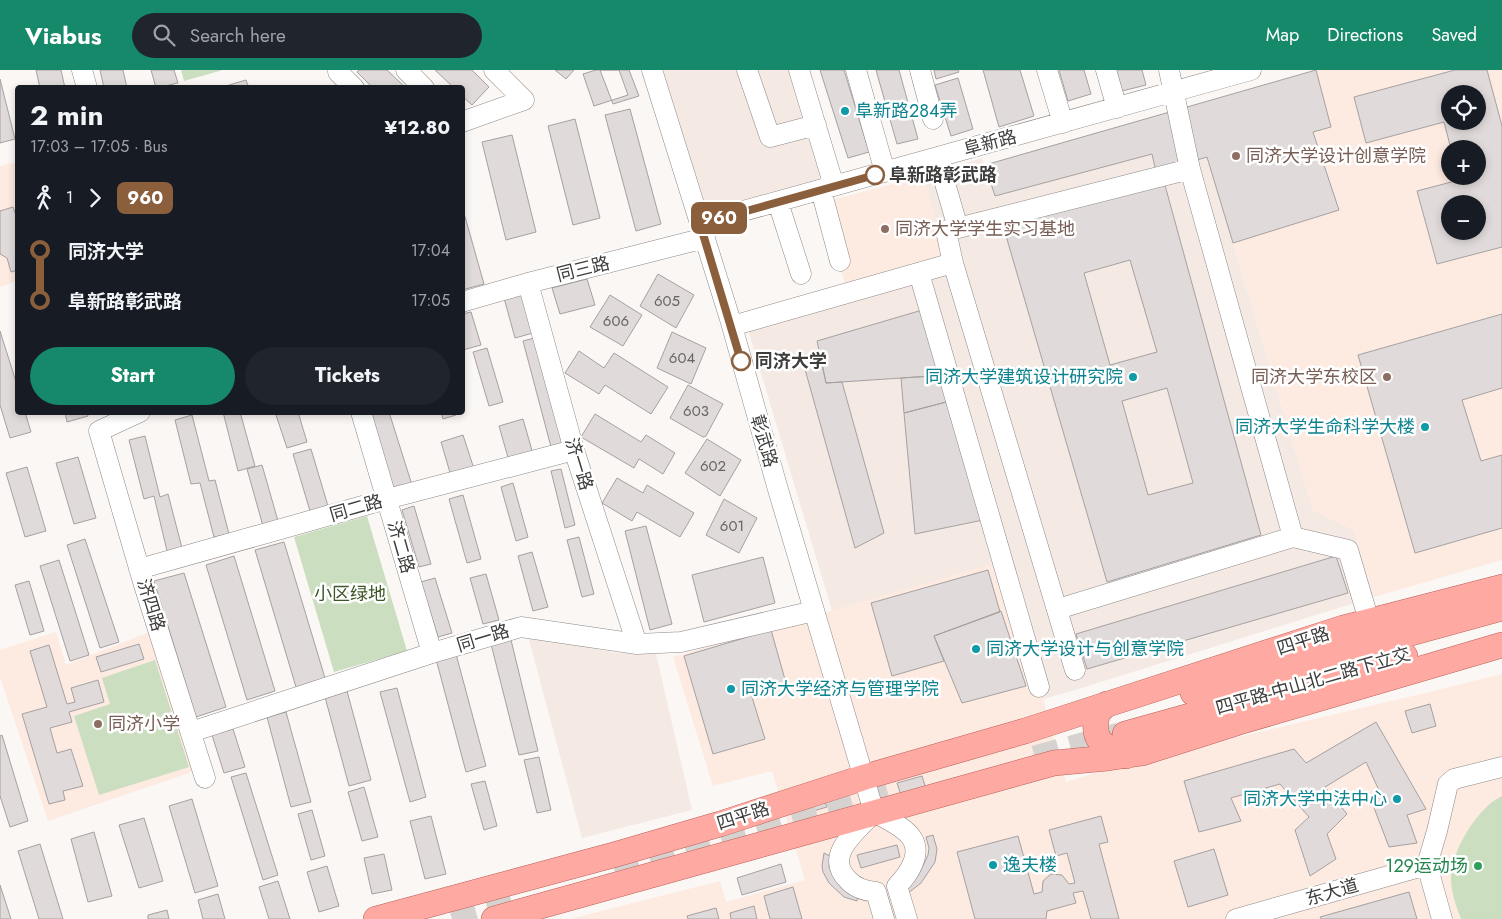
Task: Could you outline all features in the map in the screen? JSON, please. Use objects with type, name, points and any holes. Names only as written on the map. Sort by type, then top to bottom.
[{"type":"main road","name":"四平路","points":[[494,919],[1054,763],[1120,726],[1369,621],[1502,587]]},
{"type":"main road","name":"四平路-中山北二路下立交","points":[[1120,726],[1502,608]]},
{"type":"main road","name":"四平路-中山北二路下立交","points":[[1120,726],[1478,635],[1502,637]]},
{"type":"main road","name":"四平路","points":[[376,919],[617,854],[720,824],[865,777],[1025,731],[1120,726],[1149,750],[1502,645]]},
{"type":"street","points":[[82,70],[86,85]]},
{"type":"street","points":[[340,70],[338,72],[351,85]]},
{"type":"street","points":[[406,70],[421,85]]},
{"type":"street","points":[[465,121],[524,100],[494,70]]},
{"type":"street","points":[[748,70],[770,137],[816,125]]},
{"type":"street","points":[[799,70],[816,125],[840,261]]},
{"type":"street","points":[[856,70],[885,172]]},
{"type":"street","points":[[920,70],[933,119]]},
{"type":"street","points":[[1047,70],[1063,123]]},
{"type":"street","points":[[1106,70],[1116,108]]},
{"type":"street","points":[[1169,70],[1190,169],[1293,537]]},
{"type":"street","name":"阜新路","points":[[702,231],[778,202],[1251,70]]},
{"type":"street","name":"彰武路","points":[[658,71],[702,231],[732,326],[874,812]]},
{"type":"street","points":[[1075,670],[952,263],[946,231],[1190,169]]},
{"type":"street","points":[[942,173],[958,228]]},
{"type":"street","points":[[778,202],[801,274]]},
{"type":"street","name":"同三路","points":[[465,301],[702,231]]},
{"type":"street","points":[[732,326],[952,263]]},
{"type":"street","points":[[919,273],[1039,687]]},
{"type":"street","name":"济一路","points":[[528,283],[574,450],[637,644]]},
{"type":"street","name":"济四路","points":[[134,415],[99,431],[139,569],[205,778]]},
{"type":"street","name":"济二路","points":[[362,415],[432,653]]},
{"type":"street","name":"同二路","points":[[139,569],[387,499],[574,450]]},
{"type":"street","points":[[1058,609],[1293,537],[1348,550],[1369,621]]},
{"type":"street","name":"同一路","points":[[191,732],[432,653],[521,626],[637,644],[681,642],[814,611]]},
{"type":"street","points":[[1442,919],[1427,865],[1448,784],[1454,779],[1502,766]]},
{"type":"street","points":[[874,812],[901,828],[911,837],[916,850],[913,864],[904,879],[897,886],[885,892],[867,892],[852,884],[841,873],[838,860],[843,846],[874,812]]},
{"type":"street","name":"东大道","points":[[1236,919],[1427,865]]},
{"type":"street","points":[[897,886],[907,919]]},
{"type":"street","points":[[876,892],[884,919]]},
{"type":"shaded area","points":[[663,70],[799,70],[831,176],[706,210]]},
{"type":"shaded area","name":"同济大学东校区","points":[[1316,70],[1502,70],[1502,560],[1374,597],[1354,530],[1313,510],[1233,243],[1339,210],[1314,132],[1331,127]]},
{"type":"shaded area","points":[[1152,154],[1156,171],[1207,157],[1313,510],[1354,530],[1374,597],[1075,690],[873,748],[743,313],[945,256],[923,176],[982,158],[995,196]]},
{"type":"shaded area","points":[[15,162],[15,282],[0,287],[0,166]]},
{"type":"shaded area","name":"同济大学学生实习基地","points":[[923,176],[945,256],[845,285],[824,202]]},
{"type":"shaded area","points":[[1005,560],[1066,782],[1127,763],[1502,674],[1502,919],[570,919],[720,881],[726,902],[805,880],[772,771],[713,786],[673,657]]},
{"type":"shaded area","name":"同济小学","points":[[154,630],[195,771],[48,821],[0,677],[0,650],[56,632],[66,665]]},
{"type":"shaded area","points":[[528,636],[616,653],[656,654],[692,810],[582,838]]},
{"type":"green space","points":[[181,70],[223,70],[184,81]]},
{"type":"green space","name":"小区绿地","points":[[367,516],[407,651],[334,672],[294,537]]},
{"type":"green space","points":[[155,660],[189,767],[99,795],[74,716],[110,704],[102,678]]},
{"type":"green space","name":"129运动场","points":[[1502,796],[1502,919],[1461,919],[1451,883],[1452,867],[1456,855],[1475,820]]},
{"type":"building","points":[[36,70],[61,70],[64,85],[39,85]]},
{"type":"building","points":[[100,70],[123,70],[126,85],[103,85]]},
{"type":"building","points":[[151,70],[174,70],[178,83],[155,85]]},
{"type":"building","points":[[359,70],[387,70],[403,85],[370,85],[357,72]]},
{"type":"building","points":[[435,70],[472,70],[489,87],[472,105],[465,99],[465,85],[451,85]]},
{"type":"building","points":[[555,70],[574,70],[566,79]]},
{"type":"building","points":[[596,70],[619,70],[628,95],[594,106],[583,74]]},
{"type":"building","points":[[600,70],[629,70],[639,96],[613,104]]},
{"type":"building","name":"阜新路284弄","points":[[820,70],[844,70],[869,152],[848,158]]},
{"type":"building","name":"阜新路284弄","points":[[876,70],[899,70],[918,139],[897,144]]},
{"type":"building","points":[[934,70],[958,70],[959,72],[936,79]]},
{"type":"building","points":[[983,70],[1020,70],[1034,116],[999,127]]},
{"type":"building","points":[[1059,70],[1084,70],[1091,94],[1068,101]]},
{"type":"building","points":[[1116,70],[1142,70],[1146,85],[1122,91]]},
{"type":"building","name":"同济大学设计创意学院","points":[[1316,70],[1331,127],[1313,132],[1339,210],[1233,243],[1207,157],[1156,172],[1152,154],[995,196],[985,165]]},
{"type":"building","points":[[1455,70],[1487,70],[1502,126],[1502,247],[1437,264],[1417,191],[1441,185],[1486,185],[1486,140],[1449,140],[1446,130],[1486,130],[1486,85],[1441,85],[1441,123],[1366,143],[1354,97]]},
{"type":"building","points":[[958,78],[973,129],[951,136],[935,85]]},
{"type":"building","points":[[0,79],[15,139],[0,143]]},
{"type":"building","points":[[246,80],[248,85],[229,85]]},
{"type":"building","points":[[630,109],[661,224],[636,231],[605,115]]},
{"type":"building","points":[[575,119],[600,218],[573,225],[548,126]]},
{"type":"building","points":[[512,135],[536,232],[506,240],[482,142]]},
{"type":"building","name":"同济大学建筑设计研究院","points":[[1163,178],[1261,535],[1107,582],[1002,222]],"holes":[[[1130,260],[1157,352],[1110,365],[1084,273]],[[1167,388],[1193,483],[1148,495],[1122,401]]]},
{"type":"building","points":[[13,207],[15,213],[15,271],[11,272],[7,258],[0,254],[0,211]]},
{"type":"building","points":[[465,217],[484,284],[465,289]]},
{"type":"building","points":[[658,274],[694,295],[676,328],[640,306]]},
{"type":"building","points":[[587,279],[595,305],[560,314],[552,288]]},
{"type":"building","points":[[522,293],[533,333],[515,338],[504,298]]},
{"type":"building","points":[[610,295],[642,315],[623,346],[590,327]]},
{"type":"building","points":[[929,308],[947,375],[826,383],[817,341]]},
{"type":"building","points":[[471,312],[481,345],[465,349],[465,313]]},
{"type":"building","name":"同济大学生命科学大楼","points":[[1502,314],[1502,388],[1462,400],[1481,461],[1502,455],[1502,528],[1415,553],[1358,355]]},
{"type":"building","points":[[0,331],[15,378],[15,415],[26,415],[31,432],[10,438],[0,405]]},
{"type":"building","points":[[672,332],[706,348],[691,384],[657,368]]},
{"type":"building","points":[[538,337],[566,443],[551,447],[523,341]]},
{"type":"building","points":[[487,348],[503,402],[489,406],[473,352]]},
{"type":"building","points":[[579,351],[604,368],[614,353],[668,387],[651,414],[605,385],[599,394],[565,373]]},
{"type":"building","points":[[820,354],[826,383],[842,382],[884,533],[855,548],[801,355]]},
{"type":"building","points":[[947,375],[954,400],[904,413],[901,378]]},
{"type":"building","points":[[688,385],[723,404],[706,436],[703,437],[670,418]]},
{"type":"building","points":[[954,400],[988,519],[915,534],[904,413]]},
{"type":"building","points":[[595,414],[641,442],[646,435],[675,453],[663,474],[639,459],[634,468],[581,437]]},
{"type":"building","points":[[66,415],[88,415],[88,416],[67,422]]},
{"type":"building","points":[[192,415],[209,481],[215,480],[229,534],[214,537],[200,483],[191,484],[175,420]]},
{"type":"building","points":[[224,415],[241,415],[255,466],[238,471]]},
{"type":"building","points":[[276,415],[299,415],[307,442],[287,448]]},
{"type":"building","points":[[370,415],[390,415],[412,485],[393,491]]},
{"type":"building","points":[[442,415],[456,415],[443,419]]},
{"type":"building","points":[[523,419],[533,454],[509,461],[499,426]]},
{"type":"building","points":[[463,435],[474,469],[451,476],[441,442]]},
{"type":"building","points":[[145,436],[160,497],[168,494],[182,548],[167,551],[154,496],[144,499],[129,440]]},
{"type":"building","points":[[707,439],[741,460],[720,496],[685,473]]},
{"type":"building","points":[[311,449],[328,506],[310,511],[293,454]]},
{"type":"building","points":[[78,457],[96,518],[74,524],[56,463]]},
{"type":"building","points":[[262,465],[278,521],[263,526],[247,469]]},
{"type":"building","points":[[27,467],[46,531],[25,537],[6,473]]},
{"type":"building","points":[[561,469],[575,525],[565,528],[551,471]]},
{"type":"building","points":[[617,478],[643,493],[647,485],[694,513],[680,537],[637,512],[632,521],[602,503]]},
{"type":"building","points":[[513,483],[528,537],[516,541],[501,487]]},
{"type":"building","points":[[463,495],[481,559],[467,563],[449,499]]},
{"type":"building","points":[[724,499],[757,518],[739,553],[706,535]]},
{"type":"building","points":[[414,506],[431,564],[419,567],[402,510]]},
{"type":"building","points":[[646,526],[672,624],[650,630],[625,531]]},
{"type":"building","points":[[579,537],[594,594],[582,597],[567,540]]},
{"type":"building","points":[[85,539],[119,642],[100,648],[67,545]]},
{"type":"building","points":[[284,542],[325,678],[296,687],[255,550]]},
{"type":"building","points":[[532,552],[548,607],[533,611],[518,556]]},
{"type":"building","points":[[234,556],[275,691],[247,700],[206,565]]},
{"type":"building","points":[[1336,556],[1348,593],[1087,669],[1076,634]]},
{"type":"building","points":[[763,557],[775,603],[704,622],[692,575]]},
{"type":"building","points":[[59,560],[89,655],[70,661],[40,566]]},
{"type":"building","points":[[988,570],[1000,612],[934,636],[944,661],[892,676],[871,603]]},
{"type":"building","points":[[184,573],[226,707],[196,717],[154,581]]},
{"type":"building","points":[[486,574],[499,620],[483,624],[470,578]]},
{"type":"building","points":[[435,578],[452,633],[438,637],[421,582]]},
{"type":"building","points":[[29,581],[44,631],[30,635],[15,585]]},
{"type":"building","name":"同济大学设计与创意学院","points":[[1001,611],[1026,686],[962,703],[934,636]]},
{"type":"building","name":"同济大学经济与管理学院","points":[[771,630],[786,683],[751,694],[765,739],[713,754],[684,656]]},
{"type":"building","points":[[511,640],[538,751],[519,755],[491,644]]},
{"type":"building","points":[[139,644],[144,659],[101,672],[96,657]]},
{"type":"building","points":[[49,645],[67,704],[75,702],[71,688],[98,680],[104,702],[69,712],[72,722],[50,728],[57,753],[71,749],[83,786],[63,791],[65,800],[49,804],[22,714],[47,707],[30,651]]},
{"type":"building","points":[[456,654],[486,766],[466,772],[436,659]]},
{"type":"building","points":[[397,688],[426,797],[410,802],[380,692]]},
{"type":"building","points":[[347,691],[371,780],[349,786],[325,697]]},
{"type":"building","points":[[1430,704],[1436,726],[1412,733],[1405,711]]},
{"type":"building","points":[[286,712],[311,802],[291,807],[267,717]]},
{"type":"building","name":"同济大学中法中心","points":[[1376,722],[1426,809],[1407,815],[1417,843],[1389,847],[1371,800],[1382,797],[1366,762],[1325,787],[1347,814],[1327,834],[1336,859],[1310,876],[1295,830],[1309,817],[1280,784],[1231,798],[1241,821],[1199,832],[1184,781],[1294,749],[1306,763]]},
{"type":"building","points":[[233,729],[245,767],[224,773],[212,735]]},
{"type":"building","points":[[2,735],[28,821],[10,827],[0,796],[0,736]]},
{"type":"building","points":[[539,757],[551,810],[537,813],[524,760]]},
{"type":"building","points":[[246,773],[278,875],[263,880],[231,777]]},
{"type":"building","points":[[922,776],[926,789],[901,795],[897,783]]},
{"type":"building","points":[[485,781],[497,826],[484,830],[471,784]]},
{"type":"building","points":[[364,787],[378,837],[362,841],[348,792]]},
{"type":"building","points":[[192,799],[218,886],[195,893],[169,806]]},
{"type":"building","points":[[825,802],[827,807],[810,812],[809,806]]},
{"type":"building","points":[[312,810],[325,856],[311,860],[298,814]]},
{"type":"building","points":[[431,816],[446,874],[425,879],[410,821]]},
{"type":"building","name":"逸夫楼","points":[[1101,816],[1108,842],[1099,844],[1119,919],[1091,919],[1083,891],[1073,893],[1076,903],[1047,911],[1046,919],[975,919],[957,852],[1018,836],[1034,894],[1042,892],[1043,881],[1051,874],[1062,875],[1069,884],[1075,883],[1067,853],[1056,856],[1049,830]]},
{"type":"building","points":[[144,818],[163,881],[139,888],[119,825]]},
{"type":"building","points":[[94,832],[112,896],[88,902],[71,839]]},
{"type":"building","points":[[933,835],[937,849],[935,862],[921,883],[907,894],[909,883],[920,872],[928,855],[929,848],[926,837]]},
{"type":"building","points":[[40,844],[63,919],[39,919],[18,851]]},
{"type":"building","points":[[897,845],[900,857],[861,868],[857,855]]},
{"type":"building","points":[[1214,849],[1228,895],[1188,907],[1174,861]]},
{"type":"building","points":[[824,853],[830,856],[829,867],[835,879],[840,884],[858,893],[857,901],[844,897],[829,883],[822,866]]},
{"type":"building","points":[[384,854],[392,890],[372,894],[364,858]]},
{"type":"building","points":[[781,864],[786,882],[742,895],[737,878]]},
{"type":"building","points":[[327,866],[339,906],[319,912],[307,872]]},
{"type":"building","points":[[278,881],[290,919],[269,919],[259,887]]},
{"type":"building","points":[[0,885],[11,919],[0,919]]},
{"type":"building","points":[[793,887],[802,919],[770,919],[764,896]]},
{"type":"building","points":[[1409,892],[1417,919],[1321,919],[1320,917]]},
{"type":"building","points":[[218,894],[225,919],[203,919],[198,900]]},
{"type":"building","points":[[754,906],[757,919],[731,919],[730,913]]},
{"type":"building","points":[[716,908],[719,919],[688,919],[687,916]]},
{"type":"building","points":[[167,910],[169,919],[148,919],[148,915]]},
{"type":"tunnel","points":[[1035,758],[1119,735]]},
{"type":"tunnel","points":[[615,872],[894,795]]},
{"type":"tunnel","points":[[452,919],[521,899]]},
{"type":"bus line","name":"960","points":[[741,361],[730,319],[700,224],[875,175]]},
{"type":"place","name":"阜新路284弄","points":[[845,111]]},
{"type":"place","name":"同济大学设计创意学院","points":[[1236,156]]},
{"type":"place","name":"阜新路彰武路","points":[[875,175]]},
{"type":"place","name":"同济大学学生实习基地","points":[[885,229]]},
{"type":"place","name":"同济大学","points":[[741,361]]},
{"type":"place","name":"同济大学建筑设计研究院","points":[[1133,377]]},
{"type":"place","name":"同济大学东校区","points":[[1387,377]]},
{"type":"place","name":"同济大学生命科学大楼","points":[[1425,427]]},
{"type":"place","name":"同济大学设计与创意学院","points":[[976,649]]},
{"type":"place","name":"同济大学经济与管理学院","points":[[731,689]]},
{"type":"place","name":"同济小学","points":[[98,724]]},
{"type":"place","name":"同济大学中法中心","points":[[1397,799]]},
{"type":"place","name":"逸夫楼","points":[[993,865]]},
{"type":"place","name":"129运动场","points":[[1478,866]]}]
